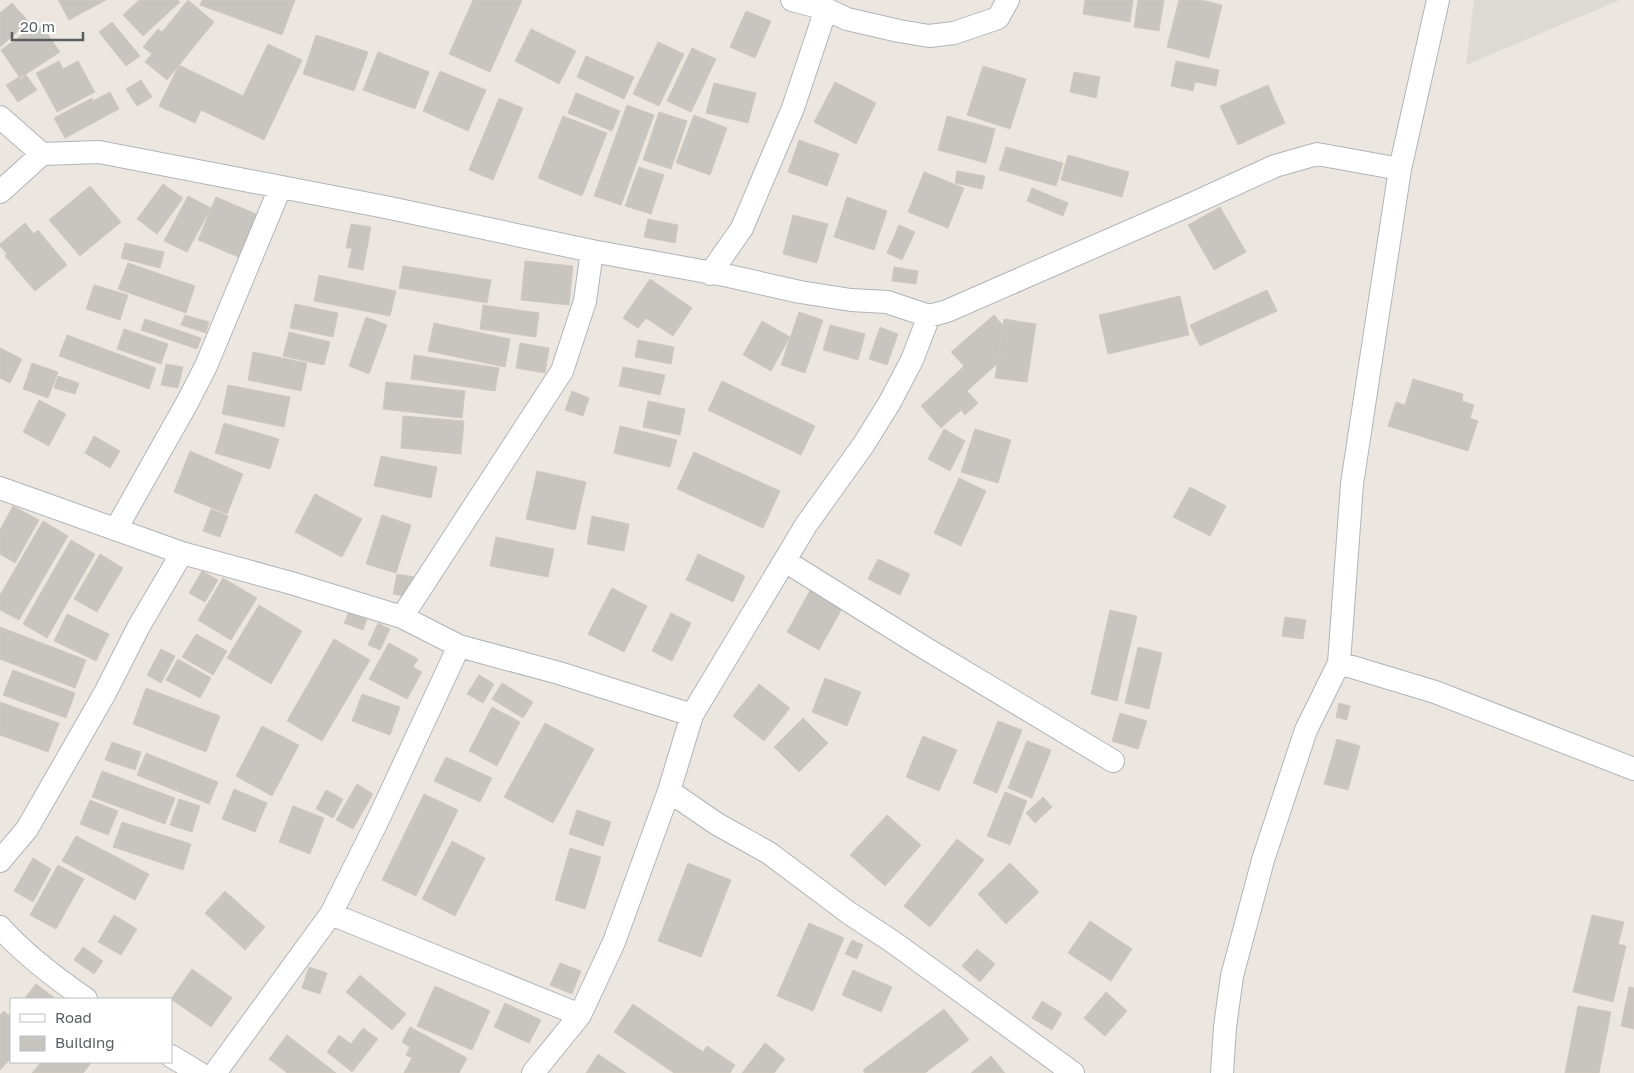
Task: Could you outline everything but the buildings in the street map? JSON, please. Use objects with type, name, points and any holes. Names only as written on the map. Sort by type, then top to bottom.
[{"type":"street","points":[[792,0],[826,9],[847,19],[929,36],[954,32],[998,18],[1008,0]]},
{"type":"street","points":[[1222,1073],[1225,1027],[1232,976],[1263,860],[1306,730],[1338,663],[1352,484],[1400,169],[1438,0]]},
{"type":"street","points":[[710,274],[742,228],[793,108],[826,9]]},
{"type":"street","points":[[0,117],[42,154]]},
{"type":"street","points":[[0,192],[42,154],[99,152],[385,207],[710,274],[851,300],[887,302],[929,316],[947,311],[1275,166],[1317,154],[1400,169]]},
{"type":"street","points":[[116,529],[206,366],[280,188]]},
{"type":"street","points":[[402,618],[562,371],[585,301],[592,251]]},
{"type":"street","points":[[533,1073],[580,1015],[614,942],[669,791],[692,715],[806,525],[864,444],[890,402],[912,360],[929,316]]},
{"type":"street","points":[[0,488],[182,553],[291,583],[402,618],[459,646],[560,673],[692,715]]},
{"type":"street","points":[[0,861],[27,829],[105,693],[139,626],[182,553]]},
{"type":"street","points":[[785,560],[920,646],[1113,761]]},
{"type":"street","points":[[216,1073],[332,914],[459,646]]},
{"type":"street","points":[[1338,663],[1435,692],[1634,769]]},
{"type":"street","points":[[669,791],[716,824],[769,853],[848,913],[892,942],[1073,1073]]},
{"type":"street","points":[[332,914],[580,1015]]},
{"type":"street","points":[[0,927],[9,938],[85,998]]},
{"type":"street","points":[[172,1057],[199,1073]]},
{"type":"shaded area","points":[[1474,0],[1620,0],[1466,65]]}]
